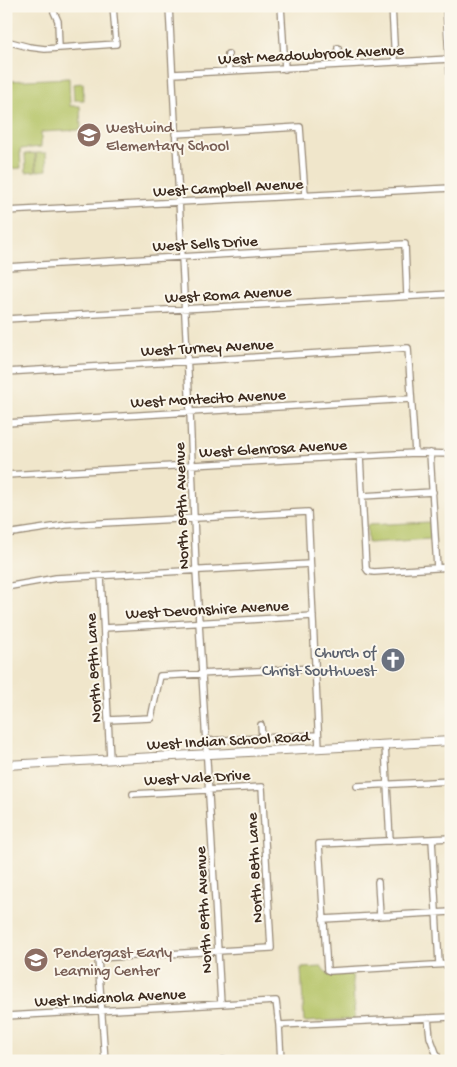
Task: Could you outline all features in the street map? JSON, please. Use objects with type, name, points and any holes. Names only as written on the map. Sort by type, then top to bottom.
[{"type":"main road","points":[[447,6],[451,76]]},
{"type":"main road","name":"West Indian School Road","points":[[6,765],[451,741]]},
{"type":"street","points":[[6,41],[45,49],[116,44],[114,6]]},
{"type":"street","name":"North 89th Avenue","points":[[169,6],[190,412],[196,570],[221,1004]]},
{"type":"street","points":[[281,6],[285,69]]},
{"type":"street","points":[[392,6],[395,62]]},
{"type":"street","points":[[54,12],[58,21],[59,48]]},
{"type":"street","points":[[338,48],[339,65]]},
{"type":"street","points":[[228,54],[229,71]]},
{"type":"street","name":"West Meadowbrook Avenue","points":[[173,74],[450,59]]},
{"type":"street","points":[[175,134],[300,127],[305,195]]},
{"type":"street","name":"West Campbell Avenue","points":[[6,211],[451,188]]},
{"type":"street","name":"West Sells Drive","points":[[6,267],[405,244],[407,296]]},
{"type":"street","name":"West Roma Avenue","points":[[6,319],[451,294]]},
{"type":"street","name":"West Turney Avenue","points":[[6,372],[408,348],[411,399]]},
{"type":"street","points":[[411,399],[414,453]]},
{"type":"street","name":"West Montecito Avenue","points":[[6,423],[411,399]]},
{"type":"street","name":"West Glenrosa Avenue","points":[[6,476],[414,453],[451,454]]},
{"type":"street","points":[[430,453],[437,568]]},
{"type":"street","points":[[360,456],[366,568],[368,571],[451,567]]},
{"type":"street","points":[[362,496],[433,492]]},
{"type":"street","points":[[6,534],[66,525],[308,512],[319,748]]},
{"type":"street","points":[[6,587],[56,578],[310,564]]},
{"type":"street","name":"North 89th Lane","points":[[101,576],[110,759]]},
{"type":"street","name":"West Devonshire Avenue","points":[[104,628],[313,616]]},
{"type":"street","points":[[108,720],[151,718],[160,676],[315,668]]},
{"type":"street","name":"West Indian School Road","points":[[261,725],[262,738]]},
{"type":"street","name":"West Indian School Road","points":[[206,742],[318,735]]},
{"type":"street","points":[[385,745],[390,841]]},
{"type":"street","points":[[357,786],[451,781]]},
{"type":"street","name":"West Vale Drive","points":[[133,794],[262,787]]},
{"type":"street","name":"North 88th Lane","points":[[218,950],[271,948],[262,787]]},
{"type":"street","points":[[451,838],[319,844],[327,970],[451,964]]},
{"type":"street","points":[[432,839],[439,964]]},
{"type":"street","points":[[378,882],[380,916]]},
{"type":"street","points":[[324,919],[451,912]]},
{"type":"street","points":[[105,1061],[98,958],[218,950]]},
{"type":"street","name":"West Indianola Avenue","points":[[6,1016],[276,1001],[279,1025]]},
{"type":"street","points":[[280,1061],[279,1025],[451,1017]]},
{"type":"street","points":[[428,1018],[430,1037],[439,1061]]},
{"type":"green space","points":[[69,78],[70,106],[80,106],[81,130],[41,132],[41,147],[20,149],[21,168],[6,169],[6,81]]},
{"type":"green space","points":[[83,83],[84,100],[74,100],[73,84]]},
{"type":"green space","points":[[35,153],[36,171],[26,172],[25,154]]},
{"type":"green space","points":[[36,153],[46,153],[47,170],[37,171]]},
{"type":"green space","points":[[430,522],[431,539],[368,543],[367,525]]},
{"type":"green space","points":[[322,967],[327,973],[331,974],[352,973],[355,1019],[304,1022],[301,968]]},
{"type":"place","name":"Westwind Elementary School","points":[[89,135]]},
{"type":"place","name":"Church of Christ Southwest","points":[[393,660]]},
{"type":"place","name":"Pendergast Early Learning Center","points":[[36,960]]}]
